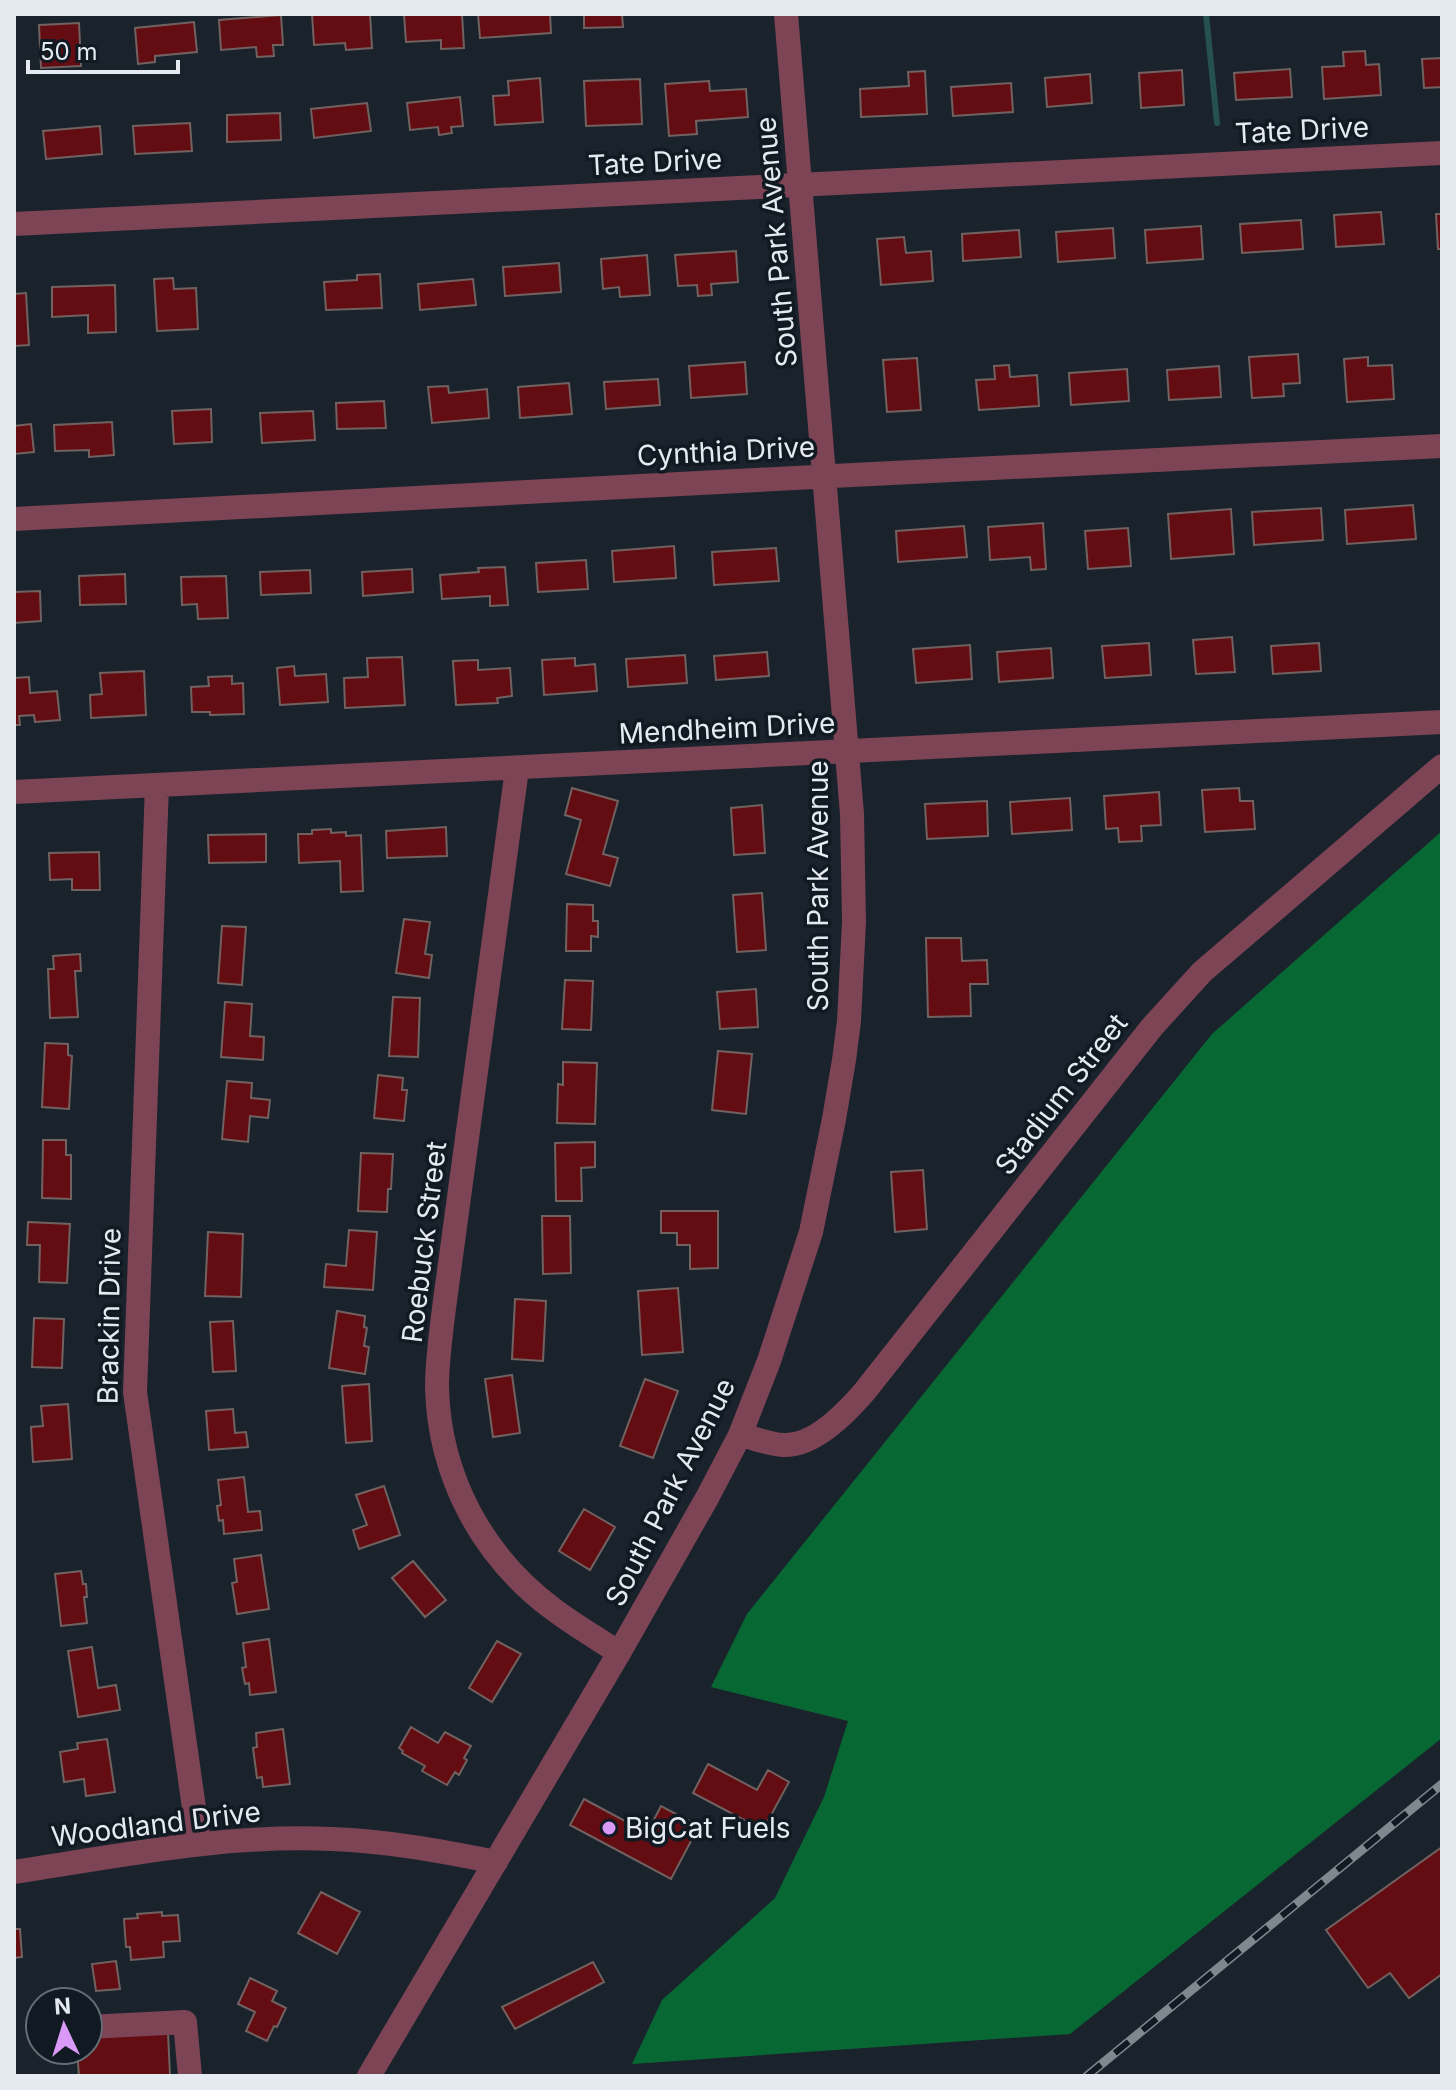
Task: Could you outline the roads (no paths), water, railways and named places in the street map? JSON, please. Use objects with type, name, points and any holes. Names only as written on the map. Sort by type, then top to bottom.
[{"type":"street","name":"South Park Avenue","points":[[369,2076],[619,1653],[740,1435],[769,1361],[811,1232],[849,1021],[854,922],[852,814],[786,14]]},
{"type":"street","name":"Tate Drive","points":[[14,224],[1442,153]]},
{"type":"street","name":"Cynthia Drive","points":[[14,519],[1442,446]]},
{"type":"street","name":"Mendheim Drive","points":[[14,792],[1442,722]]},
{"type":"street","name":"Stadium Street","points":[[740,1435],[786,1445],[798,1443],[828,1427],[844,1414],[875,1379],[1152,1027],[1202,972],[1442,766]]},
{"type":"street","name":"Roebuck Street","points":[[517,769],[444,1308],[437,1385],[439,1416],[443,1444],[461,1496],[492,1550],[518,1579],[552,1609],[619,1653]]},
{"type":"street","name":"Brackin Drive","points":[[157,785],[135,1392],[199,1843]]},
{"type":"street","name":"Woodland Drive","points":[[14,1872],[199,1843],[328,1838],[453,1853],[496,1862]]},
{"type":"street","points":[[104,2026],[185,2022],[190,2076]]},
{"type":"waterway","points":[[1206,14],[1217,123]]},
{"type":"railway","points":[[1087,2076],[1442,1784]]},
{"type":"place","name":"BigCat Fuels","points":[[609,1828]]}]
